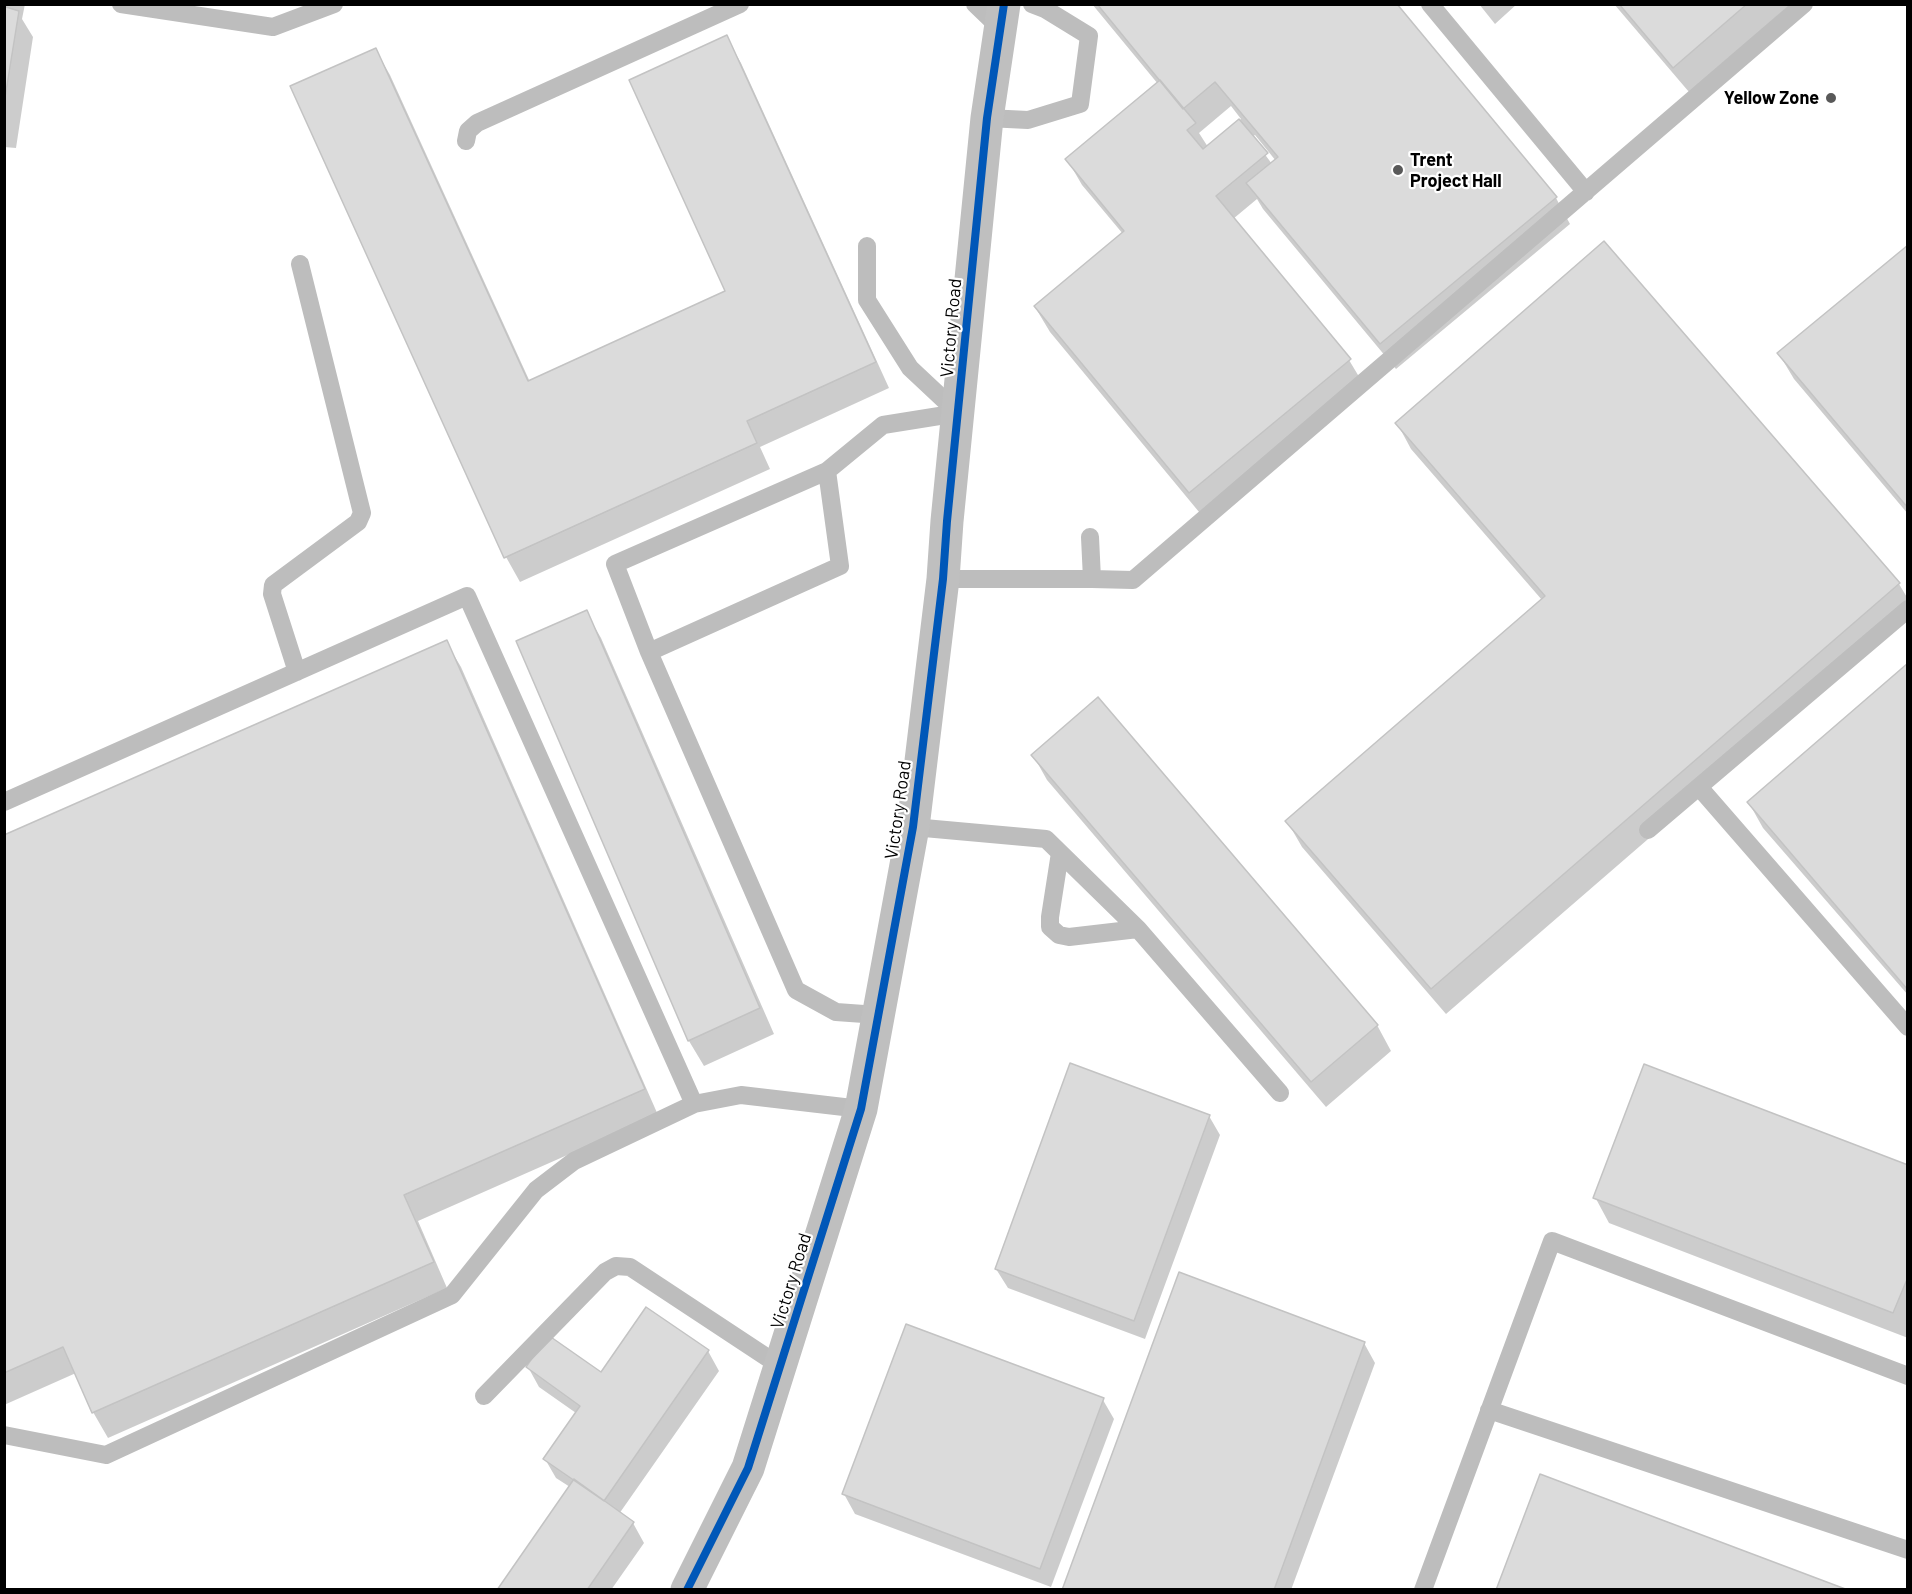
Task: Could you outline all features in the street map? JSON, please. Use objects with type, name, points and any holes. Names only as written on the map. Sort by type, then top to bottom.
[{"type":"street","name":"Victory Road","points":[[687,1590],[748,1468],[861,1109],[913,827],[944,579],[947,521],[987,118],[1002,17]]},
{"type":"lane","points":[[120,4],[273,27],[334,4]]},
{"type":"lane","points":[[466,141],[468,131],[477,123],[740,4]]},
{"type":"lane","points":[[975,4],[1002,17]]},
{"type":"lane","points":[[987,118],[1028,120],[1080,104],[1089,36],[1045,9],[1032,4]]},
{"type":"lane","points":[[1430,4],[1586,192]]},
{"type":"lane","points":[[944,579],[1133,580],[1804,4]]},
{"type":"lane","points":[[867,246],[867,300],[910,368],[958,413]]},
{"type":"lane","points":[[297,672],[272,594],[273,585],[358,522],[362,513],[300,264]]},
{"type":"lane","points":[[878,1015],[836,1012],[796,990],[649,652],[615,564],[827,471],[883,425],[958,413]]},
{"type":"lane","points":[[649,652],[840,566],[827,471]]},
{"type":"lane","points":[[1090,537],[1092,579]]},
{"type":"lane","points":[[4,802],[467,596],[694,1104]]},
{"type":"lane","points":[[1648,830],[1908,609]]},
{"type":"lane","points":[[1698,787],[1908,1027]]},
{"type":"lane","points":[[913,827],[1046,839],[1138,929],[1280,1093]]},
{"type":"lane","points":[[1060,854],[1050,927],[1059,935],[1069,937],[1138,929]]},
{"type":"lane","points":[[4,1435],[106,1455],[452,1295],[536,1190],[574,1161],[694,1104],[741,1095],[861,1109]]},
{"type":"lane","points":[[1423,1590],[1552,1241],[1908,1376]]},
{"type":"lane","points":[[484,1396],[605,1272],[616,1266],[630,1267],[780,1366]]},
{"type":"lane","points":[[1489,1410],[1908,1550]]},
{"type":"building","points":[[4,4],[7,4],[6,7],[19,11],[4,104]]},
{"type":"building","name":"Trent Project Hall","points":[[1097,4],[1397,4],[1557,197],[1380,344],[1246,183],[1278,157],[1215,82],[1183,109]]},
{"type":"building","points":[[1619,4],[1747,4],[1673,68]]},
{"type":"building","points":[[727,35],[876,362],[747,421],[757,443],[504,558],[290,86],[376,48],[528,381],[725,291],[629,80]]},
{"type":"building","points":[[1160,80],[1196,123],[1187,130],[1203,149],[1239,119],[1268,153],[1216,196],[1351,359],[1189,493],[1034,306],[1124,231],[1065,159]]},
{"type":"building","points":[[1604,241],[1900,583],[1431,989],[1285,821],[1545,596],[1395,423]]},
{"type":"building","points":[[1908,245],[1908,508],[1777,353]]},
{"type":"building","points":[[587,610],[760,1008],[688,1041],[516,641]]},
{"type":"building","points":[[447,640],[645,1089],[404,1195],[434,1262],[92,1413],[63,1347],[4,1373],[4,835]]},
{"type":"building","points":[[1908,663],[1908,990],[1747,802]]},
{"type":"building","points":[[1098,697],[1378,1025],[1311,1082],[1031,755]]},
{"type":"building","points":[[1070,1063],[1210,1115],[1134,1321],[995,1269]]},
{"type":"building","points":[[1644,1064],[1908,1165],[1908,1277],[1893,1313],[1593,1198]]},
{"type":"building","points":[[1179,1272],[1365,1342],[1274,1590],[1062,1590]]},
{"type":"building","points":[[646,1307],[709,1350],[604,1501],[543,1459],[580,1406],[526,1367],[548,1335],[601,1372]]},
{"type":"building","points":[[906,1324],[1104,1398],[1040,1569],[842,1494]]},
{"type":"building","points":[[1540,1474],[1848,1590],[1496,1590]]},
{"type":"building","points":[[574,1479],[634,1522],[587,1590],[497,1590]]},
{"type":"cycle path","points":[[687,1590],[748,1468],[861,1109],[913,827],[943,579],[987,118],[1004,4]]},
{"type":"place","name":"Yellow Zone","points":[[1831,98]]},
{"type":"place","name":"Trent Project Hall","points":[[1398,170]]}]
